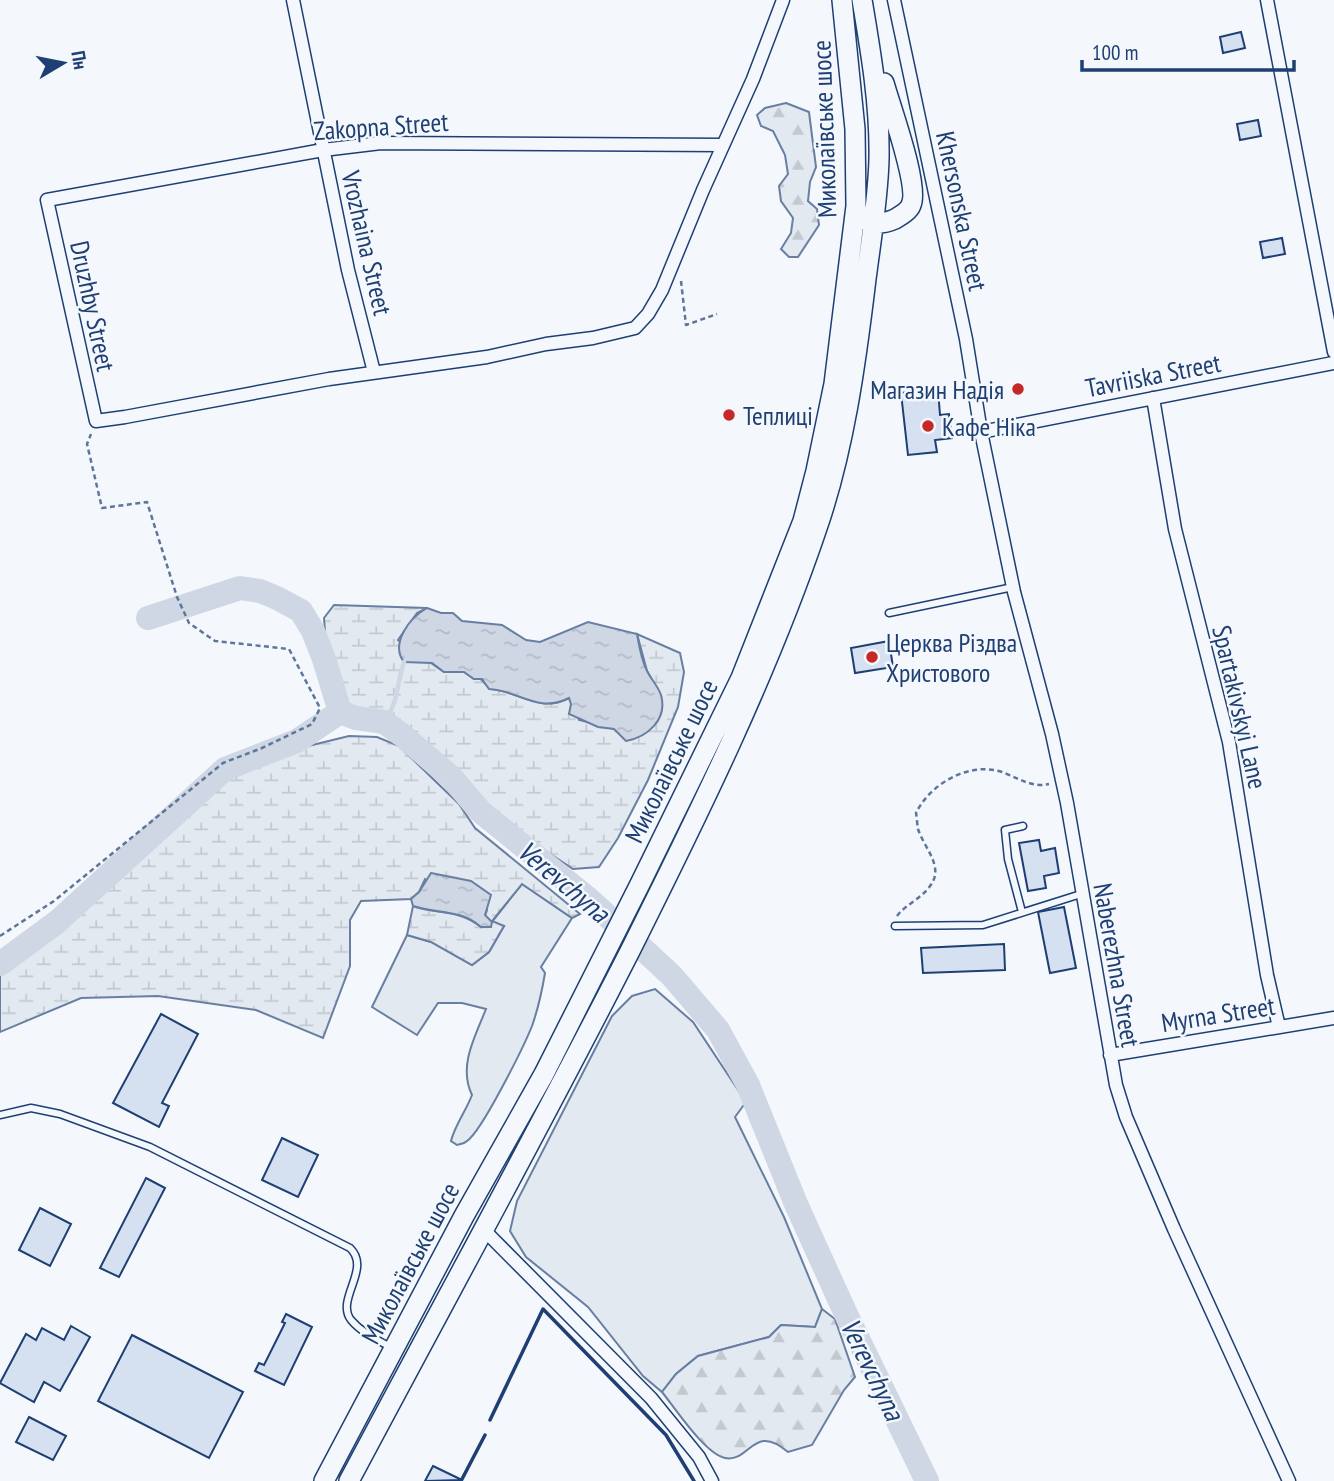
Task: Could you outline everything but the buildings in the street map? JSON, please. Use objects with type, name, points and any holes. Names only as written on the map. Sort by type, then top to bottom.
[{"type":"main road","name":"Миколаївське шосе","points":[[348,1481],[654,903],[758,685],[818,527],[837,459],[850,393],[879,160],[878,118],[862,0]]},
{"type":"main road","name":"Миколаївське шосе","points":[[324,1481],[464,1216],[544,1074],[640,884],[741,678],[803,521],[834,384],[856,206],[855,128],[844,7]]},
{"type":"main road","points":[[844,7],[863,123],[866,155],[865,218],[873,223],[895,219],[908,210],[914,189],[866,23]]},
{"type":"street","name":"Vrozhaina Street","points":[[293,0],[348,270],[374,372]]},
{"type":"street","points":[[96,421],[374,372],[487,357],[635,328],[648,314],[678,254],[753,79],[783,0]]},
{"type":"street","name":"Khersonska Street","points":[[894,0],[966,339],[981,432]]},
{"type":"street","points":[[1267,0],[1334,352]]},
{"type":"street","name":"Zakopna Street","points":[[47,200],[323,150],[395,143],[723,145]]},
{"type":"street","name":"Druzhby Street","points":[[47,200],[96,421]]},
{"type":"street","name":"Tavriiska Street","points":[[981,432],[1334,363]]},
{"type":"street","name":"Spartakivskyi Lane","points":[[1153,398],[1175,529],[1228,742],[1267,975],[1279,1027]]},
{"type":"street","name":"Naberezhna Street","points":[[981,432],[1013,587],[1062,781],[1118,1093],[1131,1129],[1289,1481]]},
{"type":"street","name":"Myrna Street","points":[[1110,1055],[1334,1018]]},
{"type":"street","points":[[482,1228],[651,1398],[699,1457],[712,1481]]},
{"type":"lane","points":[[889,612],[1013,587]]},
{"type":"lane","points":[[1022,912],[1008,859],[1005,830],[1023,826]]},
{"type":"lane","points":[[895,926],[983,925],[1081,894]]},
{"type":"lane","points":[[0,1115],[31,1108],[60,1114],[150,1147],[350,1248],[358,1265],[347,1306],[349,1318],[362,1330],[393,1349]]},
{"type":"path","points":[[678,254],[686,326],[717,314]]},
{"type":"path","points":[[0,936],[54,901],[223,763],[312,724],[320,709],[289,649],[215,641],[189,623],[177,597],[146,502],[102,508],[88,444],[96,421]]},
{"type":"path","points":[[895,926],[902,909],[931,886],[936,874],[935,864],[919,830],[916,813],[928,793],[945,780],[988,769],[1041,786],[1062,781]]},
{"type":"green space","points":[[786,103],[809,112],[816,167],[810,182],[808,201],[817,209],[819,225],[798,257],[789,257],[781,249],[791,233],[793,218],[781,201],[779,186],[788,174],[785,155],[773,131],[761,126],[757,115],[765,108]]},
{"type":"green space","points":[[334,605],[427,608],[417,613],[398,640],[444,672],[464,672],[474,679],[481,679],[490,689],[538,702],[558,702],[569,698],[579,720],[614,729],[661,696],[647,671],[637,634],[680,653],[684,672],[678,707],[648,780],[618,838],[599,867],[573,869],[507,825],[423,740],[401,722],[382,714],[365,716],[352,712],[345,704],[326,644],[324,618]]},
{"type":"green space","points":[[349,736],[377,737],[399,746],[459,804],[475,828],[580,914],[572,918],[522,884],[492,921],[504,926],[489,952],[472,965],[431,942],[407,935],[413,906],[465,917],[481,927],[487,910],[425,879],[419,892],[411,899],[361,901],[350,920],[350,966],[323,1038],[256,1010],[158,996],[81,998],[0,1032],[0,961],[57,915],[195,791],[300,748]]},
{"type":"green space","points":[[522,884],[572,918],[541,967],[545,973],[536,1013],[512,1069],[474,1134],[466,1142],[457,1145],[451,1141],[472,1095],[468,1084],[467,1062],[486,1009],[462,1003],[438,1003],[417,1035],[372,1007],[407,935],[431,942],[472,965],[489,952],[504,926],[492,922]]},
{"type":"green space","points":[[655,989],[693,1022],[746,1102],[735,1117],[784,1217],[822,1309],[815,1327],[781,1325],[769,1337],[698,1356],[676,1374],[662,1392],[643,1376],[588,1307],[526,1257],[510,1231],[517,1201],[612,1016],[632,996]]},
{"type":"green space","points":[[822,1309],[835,1319],[855,1377],[844,1390],[812,1445],[788,1452],[776,1444],[759,1442],[740,1455],[725,1458],[717,1455],[700,1440],[662,1392],[676,1374],[698,1356],[769,1337],[781,1325],[815,1327]]},
{"type":"water","points":[[427,608],[441,613],[453,613],[462,621],[502,625],[526,640],[540,642],[588,622],[637,634],[645,666],[661,695],[659,719],[641,736],[626,741],[614,729],[598,727],[569,714],[569,698],[558,702],[538,702],[489,689],[482,679],[474,679],[464,672],[444,672],[432,663],[404,662],[400,655],[400,640],[408,625]]},
{"type":"water","points":[[431,873],[471,881],[491,895],[485,915],[492,922],[491,927],[481,927],[465,917],[413,906],[411,899]]},
{"type":"waterway","points":[[148,618],[240,588],[260,591],[277,598],[301,611],[313,631],[340,712]]},
{"type":"waterway","points":[[384,722],[395,701],[404,662]]},
{"type":"waterway","name":"Verevchyna","points":[[0,964],[57,922],[225,769],[297,741],[340,712],[356,718],[384,722],[451,777],[481,812],[590,900],[672,976],[718,1030],[748,1085],[796,1204],[927,1481]]},
{"type":"wall","points":[[490,1420],[543,1309],[666,1435],[694,1481]]},
{"type":"wall","points":[[461,1481],[485,1435]]},
{"type":"place","name":"Магазин Надія","points":[[1018,389]]},
{"type":"place","name":"Теплиці","points":[[729,415]]},
{"type":"place","name":"Кафе Ніка","points":[[928,426]]},
{"type":"place","name":"Церква Різдва Христового","points":[[872,657]]}]
